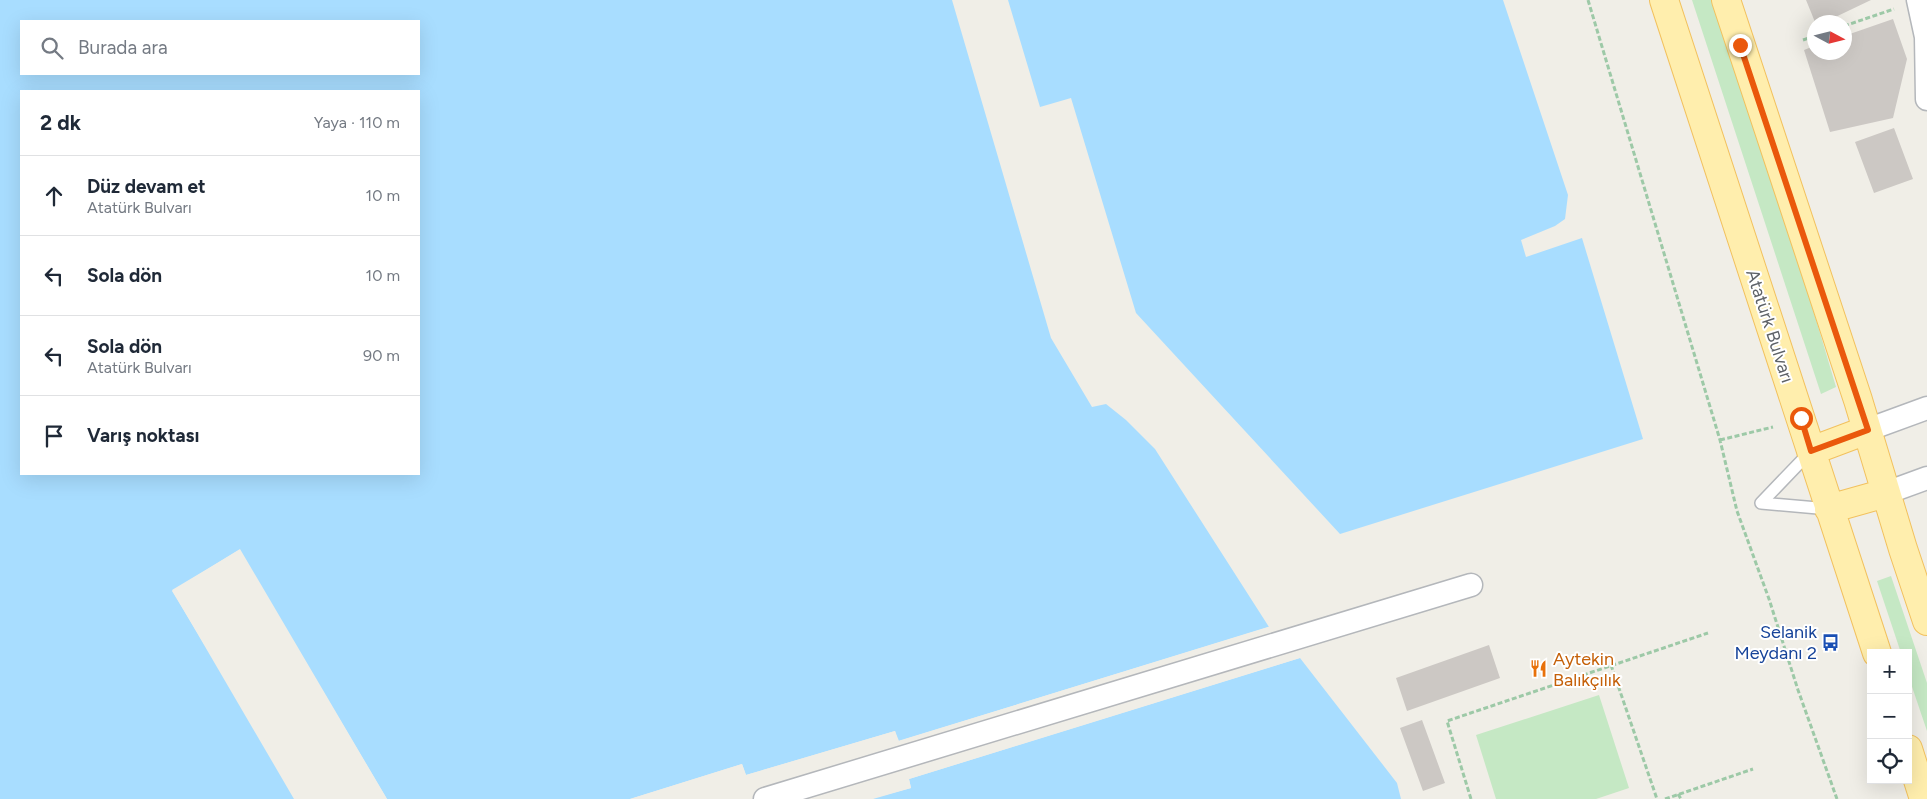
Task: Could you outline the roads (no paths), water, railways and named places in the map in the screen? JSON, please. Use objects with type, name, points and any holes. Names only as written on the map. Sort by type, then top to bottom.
[{"type":"main road","name":"Atatürk Bulvarı","points":[[1664,0],[1876,649]]},
{"type":"main road","points":[[1726,0],[1868,430],[1927,621]]},
{"type":"main road","points":[[1811,451],[1868,430]]},
{"type":"main road","points":[[1829,509],[1886,493]]},
{"type":"main road","points":[[1912,762],[1924,799]]},
{"type":"street","points":[[1919,1],[1926,37],[1927,99]]},
{"type":"street","points":[[1868,430],[1927,408]]},
{"type":"street","points":[[1886,493],[1927,478]]},
{"type":"street","points":[[765,799],[1471,586]]},
{"type":"lane","points":[[1811,451],[1761,503],[1829,509]]},
{"type":"water","points":[[0,0],[952,0],[1051,338],[1092,407],[1106,404],[1126,420],[1155,449],[1269,627],[898,741],[895,731],[746,775],[742,764],[630,799],[387,799],[240,549],[172,591],[298,799],[0,799]]},
{"type":"water","points":[[1008,0],[1503,0],[1568,195],[1565,219],[1555,226],[1521,240],[1526,257],[1582,238],[1643,439],[1340,534],[1136,313],[1071,98],[1040,107]]},
{"type":"water","points":[[1300,658],[1397,783],[1401,799],[873,799],[911,788],[909,779]]},
{"type":"place","name":"Selanik Meydanı 2","points":[[1831,642]]},
{"type":"place","name":"Aytekin Balıkçılık","points":[[1539,669]]}]
